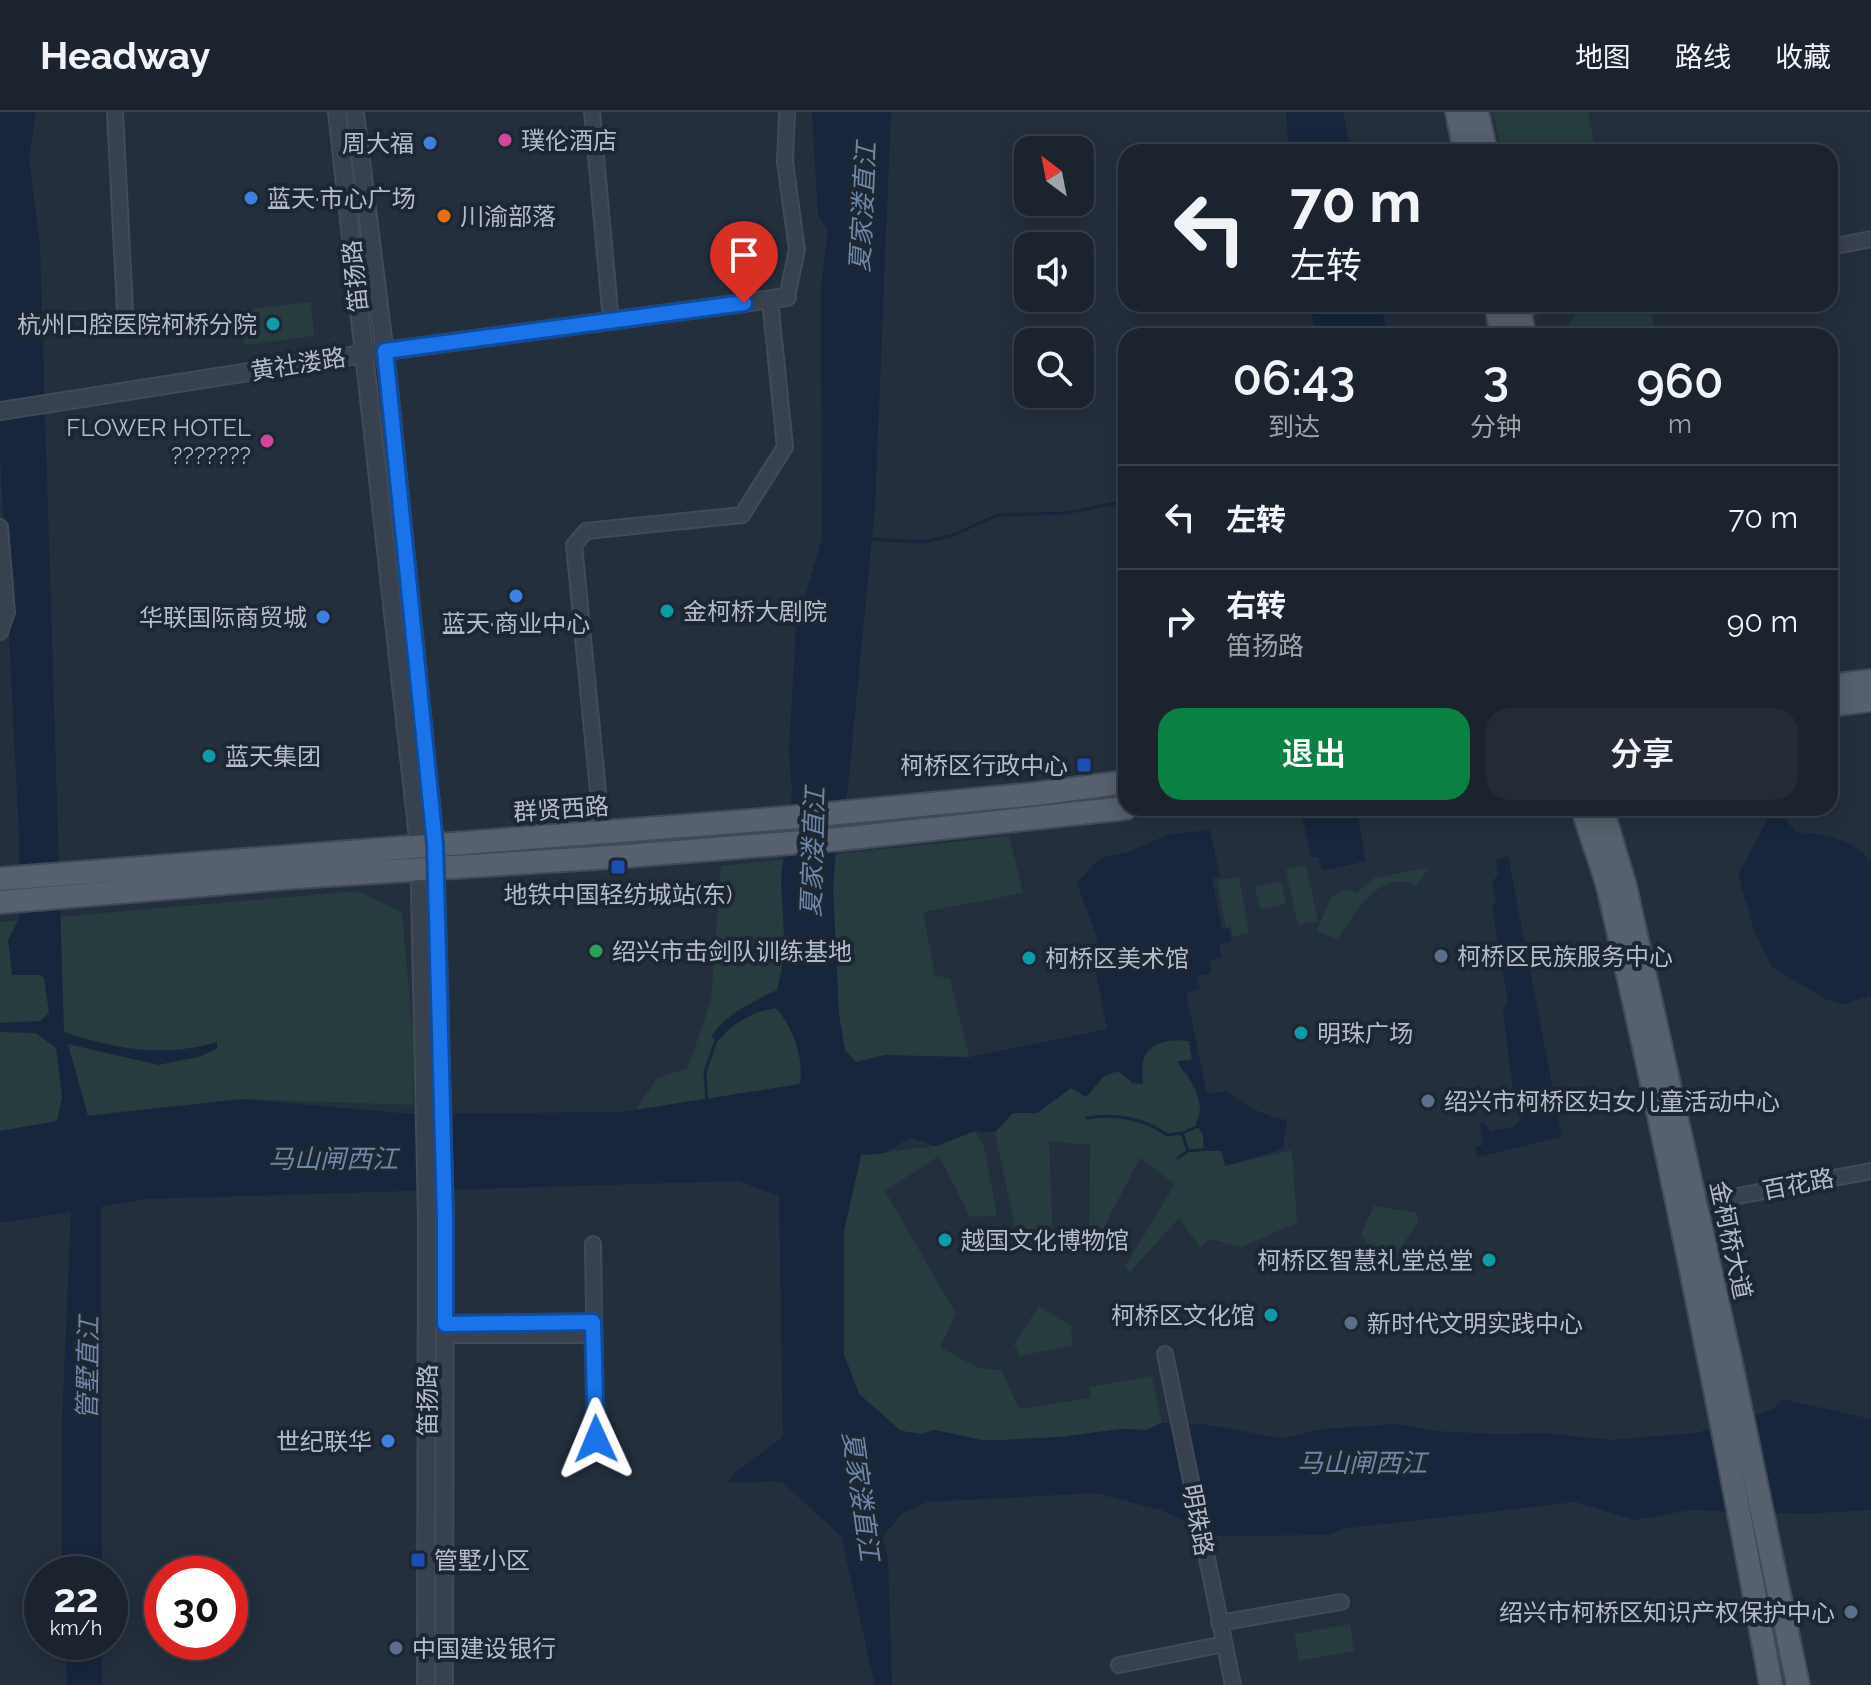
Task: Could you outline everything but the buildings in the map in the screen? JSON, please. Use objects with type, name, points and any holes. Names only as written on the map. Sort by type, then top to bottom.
[{"type":"main road","points":[[1457,112],[1463,144]]},
{"type":"main road","points":[[1477,112],[1484,144]]},
{"type":"main road","points":[[1838,685],[1871,681]]},
{"type":"main road","points":[[1838,704],[1871,700]]},
{"type":"main road","name":"群贤西路","points":[[9,878],[845,813],[1118,783]]},
{"type":"main road","points":[[8,902],[296,877],[840,839],[1118,809]]},
{"type":"main road","name":"金柯桥大道","points":[[1586,816],[1609,890],[1687,1205]]},
{"type":"main road","name":"金柯桥大道","points":[[1604,816],[1625,886],[1722,1370],[1766,1528],[1798,1685]]},
{"type":"main road","name":"金柯桥大道","points":[[1722,1370],[1743,1531],[1771,1685]]},
{"type":"street","points":[[115,112],[125,311]]},
{"type":"street","name":"笛扬路","points":[[337,112],[363,354],[427,845]]},
{"type":"street","name":"笛扬路","points":[[355,112],[385,351],[427,845],[442,1094],[445,1219],[444,1685]]},
{"type":"street","points":[[592,112],[611,321]]},
{"type":"street","points":[[602,832],[574,545],[586,531],[742,515],[785,447],[778,298],[797,250],[785,162],[787,112]]},
{"type":"street","points":[[1838,245],[1871,239]]},
{"type":"street","name":"黄社溇路","points":[[0,411],[363,354],[778,298]]},
{"type":"street","points":[[0,527],[7,612],[0,632]]},
{"type":"street","name":"笛扬路","points":[[426,1685],[427,1219],[424,1094],[428,869]]},
{"type":"street","name":"百花路","points":[[1687,1205],[1871,1171]]},
{"type":"street","points":[[593,1244],[596,1439]]},
{"type":"street","points":[[444,1330],[593,1328]]},
{"type":"street","name":"明珠路","points":[[1165,1354],[1233,1685]]},
{"type":"street","points":[[1219,1623],[1341,1602]]},
{"type":"street","points":[[1119,1665],[1224,1644]]},
{"type":"green space","points":[[1492,112],[1588,112],[1594,144],[1500,144]]},
{"type":"green space","points":[[311,302],[314,336],[244,345],[240,310]]},
{"type":"green space","points":[[1652,312],[1653,326],[1567,328],[1576,315]]},
{"type":"green space","points":[[1009,836],[1023,893],[923,912],[935,975],[950,979],[969,1057],[929,1058],[749,1094],[635,1111],[657,1078],[688,1068],[711,1000],[721,866]]},
{"type":"green space","points":[[1306,865],[1318,921],[1298,925],[1286,870]]},
{"type":"green space","points":[[1430,867],[1416,886],[1403,882],[1380,888],[1360,906],[1338,939],[1316,931],[1332,897],[1346,889],[1356,893],[1374,878]]},
{"type":"green space","points":[[1239,877],[1249,933],[1233,937],[1231,927],[1226,927],[1217,881]]},
{"type":"green space","points":[[1281,882],[1286,904],[1260,909],[1255,887]]},
{"type":"green space","points":[[358,891],[402,912],[413,1035],[413,1105],[243,1099],[109,1113],[0,1131],[0,922]]},
{"type":"green space","points":[[1174,1039],[1189,1041],[1192,1061],[1178,1061],[1199,1100],[1200,1111],[1196,1123],[1203,1135],[1204,1151],[1222,1151],[1225,1166],[1292,1150],[1297,1223],[1241,1247],[1210,1239],[1200,1248],[1179,1218],[1130,1272],[1125,1267],[1175,1184],[1140,1158],[1094,1246],[1089,1242],[1090,1145],[1049,1141],[1053,1238],[1015,1228],[995,1132],[1013,1113],[1037,1113],[1071,1088],[1086,1097],[1104,1076],[1118,1071],[1133,1083],[1146,1054]]},
{"type":"green space","points":[[975,1131],[984,1146],[997,1216],[970,1217],[939,1156],[885,1191],[956,1314],[940,1347],[978,1368],[1001,1370],[1019,1409],[1091,1398],[1089,1387],[1152,1376],[1162,1423],[1146,1430],[1121,1429],[1061,1437],[982,1440],[935,1430],[922,1434],[901,1431],[859,1394],[844,1355],[844,1231],[861,1155],[936,1146]]},
{"type":"green space","points":[[1374,1206],[1417,1213],[1418,1223],[1385,1269],[1361,1234]]},
{"type":"green space","points":[[1039,1306],[1071,1326],[1072,1345],[1020,1356],[1014,1344]]},
{"type":"green space","points":[[1350,1624],[1354,1651],[1299,1661],[1294,1634]]},
{"type":"water","points":[[0,112],[36,112],[29,158],[40,248],[64,1032],[102,1043],[140,1049],[178,1050],[217,1042],[217,1049],[198,1057],[158,1065],[68,1044],[88,1116],[243,1099],[411,1114],[621,1112],[800,1084],[796,1043],[776,1008],[744,1019],[718,1041],[711,1037],[732,1015],[777,990],[785,954],[781,879],[792,792],[789,750],[796,626],[822,539],[821,287],[828,231],[818,215],[812,112],[891,112],[875,507],[848,786],[833,889],[839,1014],[845,1050],[856,1062],[885,1055],[969,1057],[1107,1029],[1092,952],[1098,941],[1077,883],[1100,858],[1128,852],[1170,834],[1210,830],[1220,877],[1212,879],[1222,929],[1229,928],[1231,941],[1219,944],[1222,958],[1209,960],[1211,973],[1197,976],[1200,989],[1186,993],[1207,1094],[1227,1091],[1255,1110],[1287,1120],[1283,1149],[1225,1166],[1222,1151],[1204,1151],[1203,1135],[1196,1123],[1200,1111],[1199,1100],[1178,1061],[1192,1060],[1189,1041],[1170,1041],[1157,1044],[1147,1052],[1143,1064],[1143,1084],[1133,1083],[1118,1071],[1104,1076],[1086,1097],[1071,1088],[1037,1113],[1013,1113],[995,1132],[975,1131],[936,1146],[910,1138],[885,1153],[861,1155],[844,1231],[844,1355],[859,1394],[901,1431],[922,1434],[934,1430],[982,1440],[1061,1437],[1121,1429],[1146,1430],[1162,1423],[1201,1424],[1282,1438],[1323,1429],[1396,1424],[1433,1431],[1544,1433],[1611,1440],[1696,1433],[1773,1409],[1782,1399],[1871,1419],[1871,1510],[1803,1514],[1690,1510],[1634,1520],[1575,1502],[1341,1529],[1328,1535],[1219,1536],[1161,1510],[1095,1493],[927,1502],[903,1513],[882,1537],[888,1558],[892,1685],[875,1685],[841,1536],[781,1481],[728,1483],[732,1475],[783,1437],[779,1196],[739,1181],[147,1199],[101,1207],[102,1556],[62,1556],[62,1421],[71,1212],[0,1223],[0,1131],[57,1121],[62,1097],[56,1048],[36,1033],[0,1032],[0,1023],[40,1021],[49,1013],[44,978],[39,975],[12,975],[8,940],[19,919],[19,837],[0,456]]},
{"type":"water","points":[[1286,112],[1343,112],[1349,144],[1287,144]]},
{"type":"water","points":[[1312,312],[1383,312],[1386,328],[1315,328]]},
{"type":"water","points":[[1302,816],[1358,816],[1366,861],[1322,871],[1318,857],[1311,857]]},
{"type":"water","points":[[1770,816],[1783,816],[1796,832],[1827,836],[1846,842],[1863,853],[1871,861],[1871,996],[1843,1004],[1825,999],[1772,967],[1754,930],[1738,874]]},
{"type":"water","points":[[1508,856],[1562,1137],[1477,1157],[1476,1147],[1483,1145],[1479,1124],[1484,1123],[1491,1131],[1514,1127],[1526,1113],[1523,1104],[1527,1098],[1523,1084],[1513,1090],[1503,1008],[1508,1002],[1492,907],[1496,901],[1492,882],[1498,875],[1495,860]]},
{"type":"water","points":[[66,1660],[102,1660],[102,1685],[67,1685]]},
{"type":"waterway","points":[[868,539],[923,542],[951,536],[997,515],[1066,513],[1118,503]]},
{"type":"waterway","points":[[707,1104],[705,1072],[717,1038]]},
{"type":"waterway","points":[[1087,1118],[1128,1118],[1149,1124],[1167,1135],[1182,1133],[1188,1151],[1178,1158]]},
{"type":"waterway","points":[[1183,1133],[1198,1126]]},
{"type":"waterway","points":[[1188,1151],[1208,1149]]},
{"type":"place","name":"璞伦酒店","points":[[505,140]]},
{"type":"place","name":"周大福","points":[[430,143]]},
{"type":"place","name":"蓝天·市心广场","points":[[251,198]]},
{"type":"place","name":"川渝部落","points":[[444,216]]},
{"type":"place","name":"杭州口腔医院柯桥分院","points":[[273,324]]},
{"type":"place","name":"FLOWER HOTEL ???????","points":[[267,441]]},
{"type":"place","name":"蓝天·商业中心","points":[[516,596]]},
{"type":"place","name":"金柯桥大剧院","points":[[667,611]]},
{"type":"place","name":"华联国际商贸城","points":[[323,617]]},
{"type":"place","name":"蓝天集团","points":[[209,756]]},
{"type":"place","name":"柯桥区行政中心","points":[[1084,765]]},
{"type":"place","name":"地铁中国轻纺城站(东)","points":[[618,867]]},
{"type":"place","name":"绍兴市击剑队训练基地","points":[[596,951]]},
{"type":"place","name":"柯桥区民族服务中心","points":[[1441,956]]},
{"type":"place","name":"柯桥区美术馆","points":[[1029,958]]},
{"type":"place","name":"明珠广场","points":[[1301,1033]]},
{"type":"place","name":"绍兴市柯桥区妇女儿童活动中心","points":[[1428,1101]]},
{"type":"place","name":"越国文化博物馆","points":[[945,1240]]},
{"type":"place","name":"柯桥区智慧礼堂总堂","points":[[1489,1260]]},
{"type":"place","name":"柯桥区文化馆","points":[[1271,1315]]},
{"type":"place","name":"新时代文明实践中心","points":[[1351,1323]]},
{"type":"place","name":"世纪联华","points":[[388,1441]]},
{"type":"place","name":"管墅小区","points":[[418,1560]]},
{"type":"place","name":"绍兴市柯桥区知识产权保护中心","points":[[1851,1612]]},
{"type":"place","name":"中国建设银行","points":[[396,1648]]},
{"type":"route","points":[[596,1439],[593,1322],[445,1324],[435,844],[385,351],[744,303]]},
{"type":"water label","name":"夏家溇直江","points":[[863,207]]},
{"type":"water label","name":"夏家溇直江","points":[[813,852]]},
{"type":"water label","name":"马山闸西江","points":[[333,1159]]},
{"type":"water label","name":"管墅直江","points":[[88,1368]]},
{"type":"water label","name":"马山闸西江","points":[[1362,1463]]},
{"type":"water label","name":"夏家溇直江","points":[[861,1496]]}]
